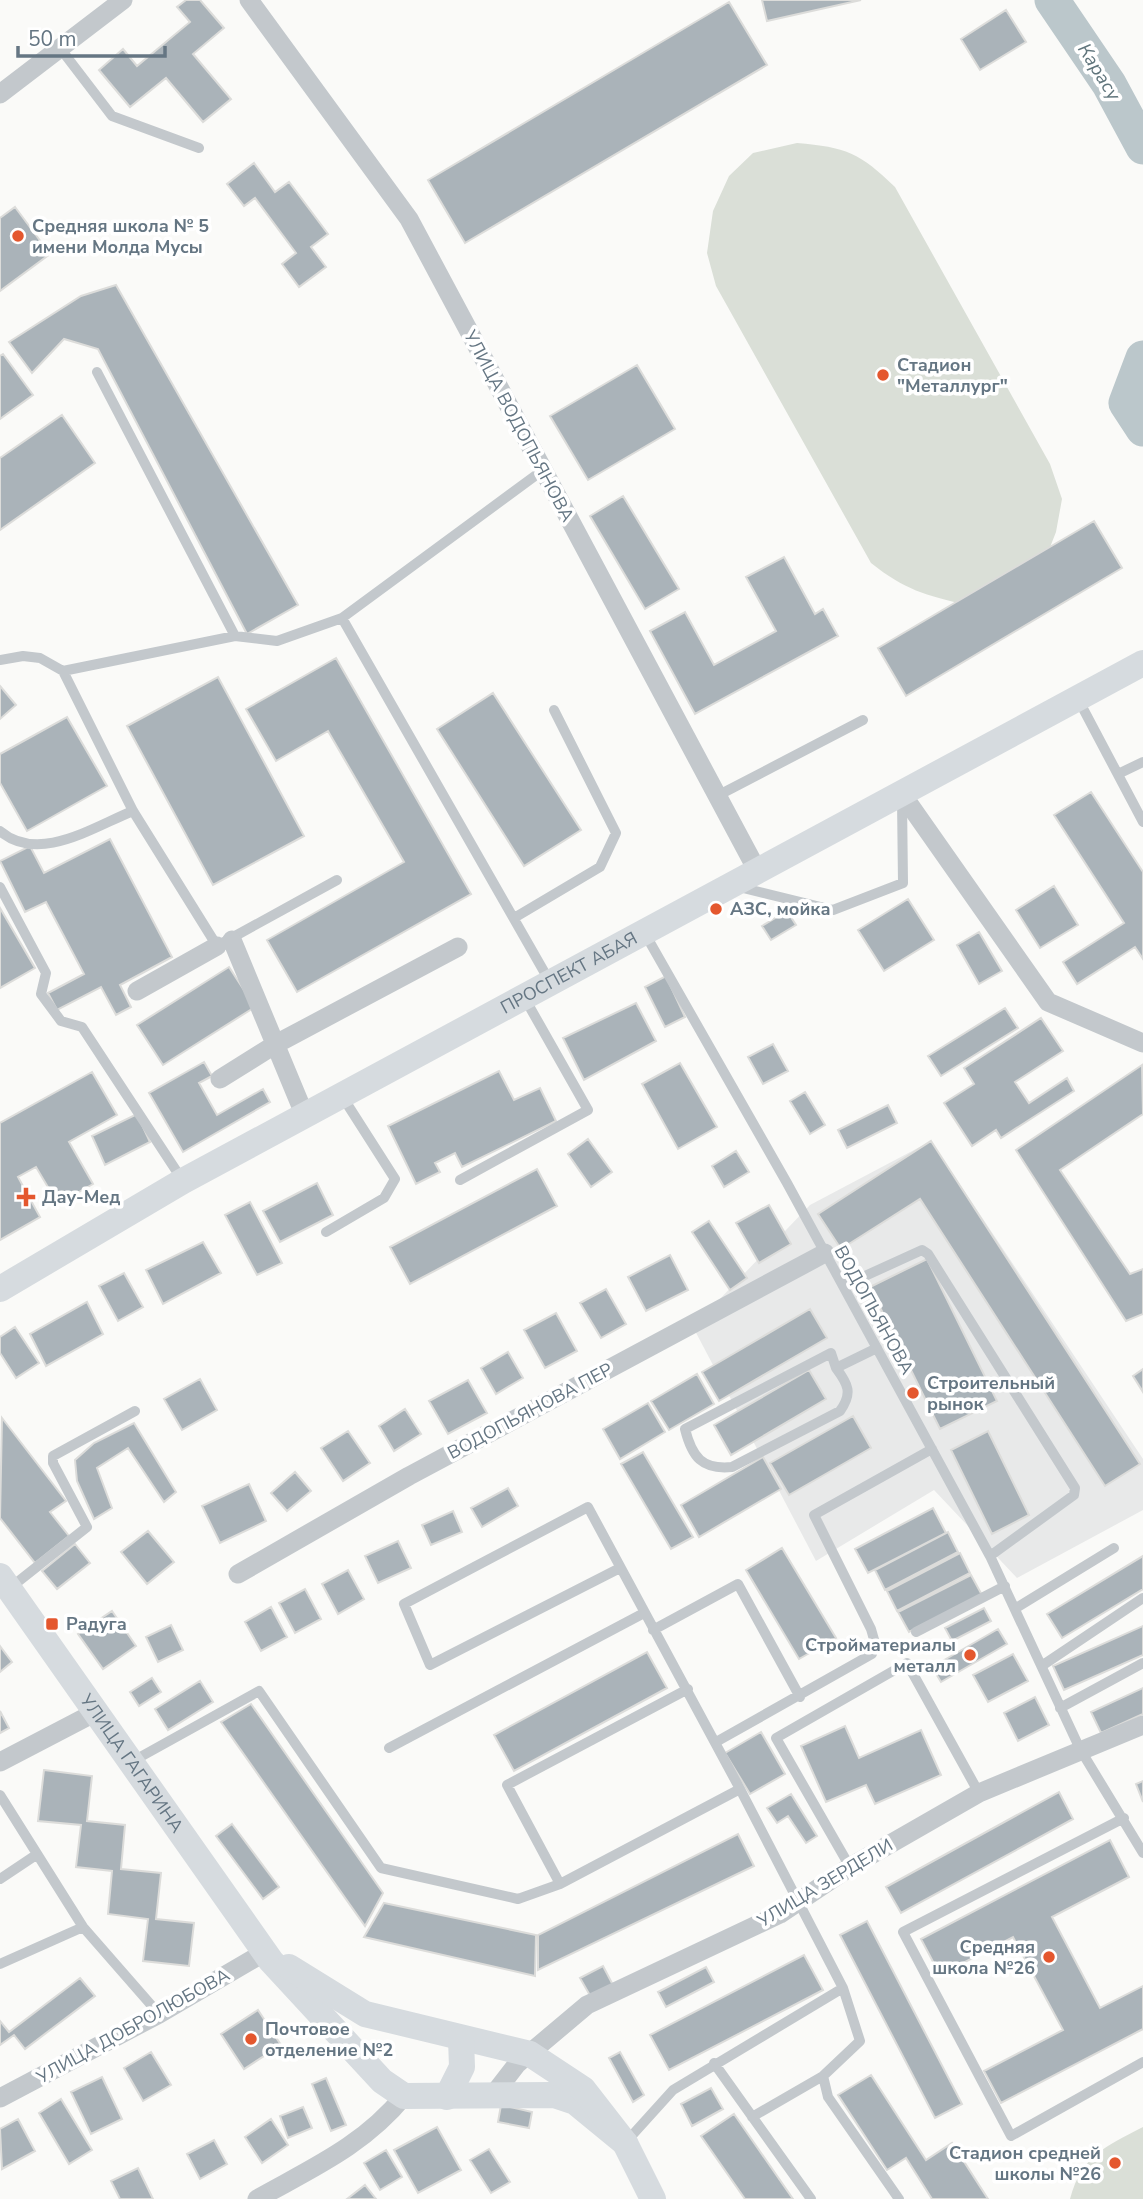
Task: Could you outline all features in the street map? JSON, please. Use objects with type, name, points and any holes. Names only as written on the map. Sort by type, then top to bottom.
[{"type":"main road","name":"ПРОСПЕКТ АБАЯ","points":[[0,1289],[183,1181],[1143,663]]},
{"type":"main road","name":"УЛИЦА ГАГАРИНА","points":[[5,1582],[129,1763],[265,1952],[382,2081],[404,2096],[554,2095],[575,2102],[625,2143]]},
{"type":"main road","name":"УЛИЦА ГАГАРИНА","points":[[265,1952],[365,2014],[530,2054],[583,2089],[625,2143],[653,2199]]},
{"type":"main road","points":[[346,2042],[348,2022],[365,2014]]},
{"type":"main road","points":[[447,2096],[462,2067],[461,2039]]},
{"type":"street","points":[[1,91],[123,0]]},
{"type":"street","name":"УЛИЦА ВОДОПЬЯНОВА","points":[[249,0],[409,219],[758,872]]},
{"type":"street","points":[[902,794],[1048,1002],[1143,1041]]},
{"type":"street","points":[[137,990],[224,943],[276,1044],[304,1116]]},
{"type":"street","points":[[220,1079],[276,1044],[458,947]]},
{"type":"street","name":"ВОДОПЬЯНОВА ПЕР","points":[[238,1574],[409,1476],[825,1253]]},
{"type":"street","points":[[0,1762],[94,1713]]},
{"type":"street","name":"УЛИЦА ЗЕРДЕЛИ","points":[[494,2095],[506,2074],[587,2005],[801,1901],[850,1867],[979,1794],[1080,1749],[1143,1725]]},
{"type":"street","name":"УЛИЦА ДОБРОЛЮБОВА","points":[[0,2098],[159,2014],[265,1952]]},
{"type":"street","points":[[257,2199],[361,2141],[382,2124],[404,2096]]},
{"type":"lane","points":[[60,48],[112,117],[199,148]]},
{"type":"lane","points":[[97,372],[235,636]]},
{"type":"lane","points":[[64,671],[235,636],[277,640],[342,618],[543,470]]},
{"type":"lane","points":[[342,618],[550,983]]},
{"type":"lane","points":[[0,660],[23,656],[40,658],[64,671],[133,811],[224,943],[337,880]]},
{"type":"lane","points":[[1078,698],[1143,822]]},
{"type":"lane","points":[[514,918],[600,867],[616,833],[554,710]]},
{"type":"lane","points":[[717,796],[863,720]]},
{"type":"lane","points":[[1118,774],[1143,762]]},
{"type":"lane","points":[[732,885],[833,910],[903,883],[902,794]]},
{"type":"lane","points":[[0,831],[18,843],[47,845],[133,811]]},
{"type":"lane","points":[[0,887],[46,973],[41,994],[61,1021],[82,1027],[183,1181]]},
{"type":"lane","name":"ВОДОПЬЯНОВА","points":[[643,932],[844,1286],[932,1448],[1016,1608],[1080,1749],[1143,1853]]},
{"type":"lane","points":[[460,1180],[588,1110],[524,997]]},
{"type":"lane","points":[[326,1232],[384,1198],[395,1179],[342,1096]]},
{"type":"lane","points":[[844,1286],[922,1250],[928,1254],[1075,1488],[1074,1495],[990,1556]]},
{"type":"lane","points":[[836,1368],[877,1348]]},
{"type":"lane","points":[[831,1353],[836,1368],[849,1385],[849,1399],[840,1411],[732,1468],[715,1469],[703,1464],[689,1446],[685,1429],[831,1353]]},
{"type":"lane","points":[[5,1582],[87,1527],[53,1463],[52,1456],[135,1411]]},
{"type":"lane","points":[[716,1742],[872,1654],[875,1643],[871,1629],[814,1514],[932,1448]]},
{"type":"lane","points":[[620,1568],[430,1665],[404,1604],[588,1507],[801,1901],[843,1988],[860,2041],[823,2076],[752,2117]]},
{"type":"lane","points":[[1016,1608],[1114,1548]]},
{"type":"lane","points":[[653,1630],[738,1584],[800,1696]]},
{"type":"lane","points":[[916,1632],[1005,1586]]},
{"type":"lane","points":[[1043,1665],[1143,1598]]},
{"type":"lane","points":[[389,1748],[644,1613]]},
{"type":"lane","points":[[1060,1708],[1143,1663]]},
{"type":"lane","points":[[850,1867],[776,1738],[836,1704],[907,1664],[979,1794]]},
{"type":"lane","points":[[560,1884],[508,1785],[688,1689]]},
{"type":"lane","points":[[129,1763],[259,1691],[381,1868],[518,1899],[560,1884],[740,1789]]},
{"type":"lane","points":[[0,1795],[83,1927],[159,2014]]},
{"type":"lane","points":[[1124,1818],[903,1933],[1011,2136],[1143,2062]]},
{"type":"lane","points":[[0,1879],[36,1855]]},
{"type":"lane","points":[[0,1964],[83,1927]]},
{"type":"lane","points":[[625,2143],[673,2090],[843,1988]]},
{"type":"lane","points":[[714,2063],[811,2199]]},
{"type":"lane","points":[[823,2076],[828,2097],[900,2199]]},
{"type":"shaded area","name":"Стадион \"Металлург\"","points":[[797,143],[828,147],[851,154],[872,166],[895,187],[1050,464],[1062,499],[1056,532],[1043,565],[967,605],[916,590],[894,580],[871,563],[716,286],[707,253],[713,211],[729,176],[753,153]]},
{"type":"shaded area","name":"Строительный рынок","points":[[931,1141],[1143,1459],[1143,1510],[1017,1578],[934,1490],[816,1561],[693,1327],[810,1205]]},
{"type":"shaded area","name":"Стадион средней школы №26","points":[[1143,2127],[1143,2199],[1070,2199],[1088,2162],[1106,2147]]},
{"type":"building","points":[[186,0],[200,0],[224,28],[193,54],[231,99],[203,122],[166,78],[130,107],[99,70],[123,49],[137,66],[190,22],[177,7]]},
{"type":"building","points":[[762,0],[861,0],[767,21]]},
{"type":"building","points":[[729,2],[767,65],[465,243],[428,180]]},
{"type":"building","points":[[1006,10],[1026,42],[980,70],[961,39]]},
{"type":"building","points":[[254,163],[275,192],[289,182],[328,234],[311,247],[326,267],[299,287],[282,264],[296,253],[255,198],[244,206],[227,184]]},
{"type":"building","name":"Средняя школа № 5 имени Молда Мусы","points":[[15,207],[50,254],[0,291],[0,218]]},
{"type":"building","points":[[116,285],[298,605],[247,634],[98,349],[64,339],[32,373],[9,342],[81,296]]},
{"type":"building","points":[[3,354],[33,395],[0,419],[0,356]]},
{"type":"building","points":[[637,365],[675,429],[588,480],[550,416]]},
{"type":"building","points":[[62,415],[95,463],[0,530],[0,458]]},
{"type":"building","points":[[623,496],[679,589],[645,609],[590,516]]},
{"type":"building","points":[[1094,521],[1122,568],[906,696],[878,648]]},
{"type":"building","points":[[784,557],[815,614],[823,609],[838,636],[695,714],[650,631],[685,612],[714,665],[776,631],[746,577]]},
{"type":"building","points":[[336,658],[471,894],[297,992],[267,940],[404,862],[328,731],[276,761],[246,709]]},
{"type":"building","points":[[218,677],[304,836],[213,885],[127,726]]},
{"type":"building","points":[[0,686],[16,705],[0,719]]},
{"type":"building","points":[[493,693],[581,830],[524,866],[437,729]]},
{"type":"building","points":[[67,717],[107,786],[27,831],[0,783],[0,754]]},
{"type":"building","points":[[1091,792],[1143,872],[1143,959],[1135,947],[1077,984],[1063,962],[1124,923],[1054,815]]},
{"type":"building","points":[[110,839],[172,957],[120,985],[131,1007],[116,1015],[101,987],[57,1010],[48,993],[84,974],[46,902],[25,912],[0,861],[30,846],[44,873]]},
{"type":"building","points":[[1054,886],[1078,925],[1040,948],[1016,910]]},
{"type":"building","points":[[908,899],[934,940],[884,971],[858,930]]},
{"type":"building","points":[[0,908],[35,968],[0,988]]},
{"type":"building","points":[[787,911],[796,925],[771,940],[762,926]]},
{"type":"building","points":[[979,932],[1002,971],[979,984],[957,945]]},
{"type":"building","points":[[229,967],[255,1007],[163,1065],[137,1025]]},
{"type":"building","points":[[666,976],[685,1017],[665,1027],[645,987]]},
{"type":"building","points":[[636,1003],[656,1041],[584,1080],[563,1038]]},
{"type":"building","points":[[1005,1008],[1018,1028],[941,1076],[928,1056]]},
{"type":"building","points":[[1041,1018],[1063,1051],[1015,1082],[1029,1103],[1067,1078],[1074,1091],[1001,1138],[996,1130],[972,1146],[944,1103],[974,1084],[964,1068]]},
{"type":"building","points":[[773,1044],[788,1071],[763,1084],[748,1057]]},
{"type":"building","points":[[204,1062],[212,1076],[199,1083],[217,1115],[263,1089],[270,1102],[183,1152],[149,1093]]},
{"type":"building","points":[[680,1063],[717,1127],[678,1149],[642,1084]]},
{"type":"building","points":[[1142,1065],[1143,1114],[1060,1170],[1130,1274],[1143,1269],[1143,1314],[1126,1321],[1016,1150]]},
{"type":"building","points":[[499,1071],[514,1100],[540,1088],[556,1121],[462,1167],[455,1153],[435,1163],[440,1172],[416,1184],[388,1126]]},
{"type":"building","points":[[92,1072],[117,1115],[69,1142],[93,1184],[58,1204],[36,1167],[18,1177],[40,1217],[0,1240],[0,1123]]},
{"type":"building","points":[[805,1092],[825,1125],[810,1134],[790,1101]]},
{"type":"building","points":[[888,1105],[897,1123],[847,1148],[838,1130]]},
{"type":"building","points":[[137,1114],[150,1142],[105,1165],[92,1136]]},
{"type":"building","points":[[588,1139],[612,1172],[591,1187],[568,1154]]},
{"type":"building","points":[[931,1141],[1140,1464],[1105,1486],[920,1199],[841,1249],[818,1214]]},
{"type":"building","points":[[736,1151],[749,1172],[724,1187],[712,1166]]},
{"type":"building","points":[[537,1169],[557,1206],[410,1284],[390,1247]]},
{"type":"building","points":[[317,1183],[333,1215],[280,1242],[263,1211]]},
{"type":"building","points":[[250,1202],[282,1263],[257,1275],[225,1215]]},
{"type":"building","points":[[769,1205],[791,1244],[759,1263],[736,1223]]},
{"type":"building","points":[[709,1221],[747,1278],[730,1290],[692,1232]]},
{"type":"building","points":[[203,1242],[221,1273],[163,1304],[146,1270]]},
{"type":"building","points":[[670,1255],[688,1290],[646,1311],[628,1277]]},
{"type":"building","points":[[927,1259],[997,1401],[940,1429],[870,1287]]},
{"type":"building","points":[[124,1273],[143,1307],[118,1321],[99,1286]]},
{"type":"building","points":[[606,1289],[626,1324],[601,1338],[580,1303]]},
{"type":"building","points":[[87,1302],[103,1334],[46,1366],[30,1334]]},
{"type":"building","points":[[810,1309],[827,1338],[719,1401],[702,1372]]},
{"type":"building","points":[[556,1313],[577,1351],[545,1368],[524,1330]]},
{"type":"building","points":[[15,1327],[39,1363],[16,1378],[0,1353],[0,1337]]},
{"type":"building","points":[[508,1352],[523,1378],[496,1394],[481,1368]]},
{"type":"building","points":[[1143,1369],[1143,1392],[1133,1376]]},
{"type":"building","points":[[809,1370],[826,1399],[731,1455],[714,1425]]},
{"type":"building","points":[[697,1374],[714,1404],[669,1430],[651,1401]]},
{"type":"building","points":[[200,1379],[217,1410],[182,1430],[164,1399]]},
{"type":"building","points":[[468,1380],[487,1413],[448,1434],[429,1401]]},
{"type":"building","points":[[648,1403],[665,1432],[620,1459],[603,1429]]},
{"type":"building","points":[[405,1409],[421,1434],[394,1451],[379,1426]]},
{"type":"building","points":[[853,1416],[871,1448],[789,1495],[770,1463]]},
{"type":"building","points":[[2,1418],[66,1501],[50,1512],[69,1536],[35,1563],[0,1518]]},
{"type":"building","points":[[134,1423],[176,1492],[164,1502],[128,1448],[97,1468],[112,1508],[94,1519],[77,1481],[75,1460],[94,1443]]},
{"type":"building","points":[[348,1431],[370,1463],[343,1481],[321,1448]]},
{"type":"building","points":[[988,1431],[1029,1515],[992,1534],[951,1450]]},
{"type":"building","points":[[643,1452],[693,1537],[671,1549],[621,1464]]},
{"type":"building","points":[[763,1457],[781,1489],[699,1537],[681,1505]]},
{"type":"building","points":[[295,1472],[311,1491],[287,1511],[271,1493]]},
{"type":"building","points":[[249,1484],[266,1521],[220,1543],[202,1506]]},
{"type":"building","points":[[508,1488],[518,1506],[482,1527],[471,1508]]},
{"type":"building","points":[[933,1508],[946,1533],[868,1573],[855,1549]]},
{"type":"building","points":[[453,1511],[462,1532],[431,1545],[422,1525]]},
{"type":"building","points":[[148,1531],[174,1562],[147,1584],[121,1552]]},
{"type":"building","points":[[948,1532],[958,1552],[885,1590],[875,1570]]},
{"type":"building","points":[[398,1541],[411,1568],[378,1583],[365,1556]]},
{"type":"building","points":[[75,1544],[90,1563],[57,1589],[42,1571]]},
{"type":"building","points":[[782,1548],[836,1638],[799,1659],[746,1570]]},
{"type":"building","points":[[960,1553],[970,1573],[897,1611],[887,1591]]},
{"type":"building","points":[[1143,1556],[1143,1589],[1062,1638],[1047,1614]]},
{"type":"building","points":[[348,1570],[364,1599],[338,1614],[322,1584]]},
{"type":"building","points":[[971,1575],[982,1595],[909,1632],[898,1612]]},
{"type":"building","points":[[305,1589],[321,1619],[295,1633],[279,1603]]},
{"type":"building","points":[[271,1607],[287,1637],[261,1651],[245,1622]]},
{"type":"building","points":[[984,1608],[991,1621],[952,1641],[945,1628]]},
{"type":"building","points":[[112,1611],[136,1646],[103,1669],[78,1634]]},
{"type":"building","points":[[171,1625],[183,1650],[158,1662],[146,1637]]},
{"type":"building","points":[[1143,1626],[1143,1655],[1064,1690],[1053,1666]]},
{"type":"building","name":"Стройматериалы металл","points":[[998,1629],[1007,1644],[941,1682],[932,1667]]},
{"type":"building","points":[[0,1646],[12,1662],[0,1672]]},
{"type":"building","points":[[647,1652],[667,1688],[514,1771],[494,1735]]},
{"type":"building","points":[[1013,1654],[1028,1681],[988,1702],[973,1675]]},
{"type":"building","points":[[152,1678],[161,1692],[139,1706],[130,1692]]},
{"type":"building","points":[[200,1681],[213,1702],[168,1730],[155,1709]]},
{"type":"building","points":[[1143,1688],[1143,1714],[1101,1733],[1091,1712]]},
{"type":"building","points":[[1035,1697],[1049,1725],[1018,1741],[1004,1713]]},
{"type":"building","points":[[251,1704],[383,1893],[365,1926],[221,1722]]},
{"type":"building","points":[[0,1711],[9,1728],[0,1733]]},
{"type":"building","points":[[845,1726],[859,1758],[921,1730],[941,1775],[875,1804],[866,1785],[826,1802],[801,1746]]},
{"type":"building","points":[[761,1732],[785,1774],[750,1794],[725,1753]]},
{"type":"building","points":[[44,1770],[92,1776],[87,1821],[125,1825],[121,1869],[161,1873],[156,1919],[194,1923],[189,1966],[143,1961],[148,1919],[108,1914],[112,1871],[76,1867],[81,1825],[38,1821]]},
{"type":"building","points":[[1143,1781],[1143,1802],[1136,1784]]},
{"type":"building","points":[[1059,1792],[1073,1819],[901,1913],[886,1887]]},
{"type":"building","points":[[791,1794],[817,1836],[806,1843],[788,1816],[777,1823],[767,1808]]},
{"type":"building","points":[[232,1824],[279,1887],[263,1899],[216,1836]]},
{"type":"building","points":[[738,1834],[754,1866],[538,1970],[538,1935]]},
{"type":"building","name":"Средняя школа №26","points":[[1110,1840],[1129,1877],[1052,1917],[1100,2008],[1143,1986],[1143,2029],[1001,2103],[984,2071],[1063,2030],[1013,1937],[940,1975],[921,1939]]},
{"type":"building","points":[[384,1903],[536,1935],[535,1976],[364,1937]]},
{"type":"building","points":[[867,1921],[962,2104],[935,2118],[840,1935]]},
{"type":"building","points":[[804,1955],[823,1990],[669,2070],[650,2035]]},
{"type":"building","points":[[603,1966],[614,1987],[592,1999],[580,1978]]},
{"type":"building","points":[[706,1967],[714,1982],[666,2007],[658,1992]]},
{"type":"building","points":[[80,1978],[95,1996],[25,2049],[14,2035],[0,2045],[0,2021],[9,2032]]},
{"type":"building","name":"Почтовое отделение №2","points":[[258,2010],[281,2045],[244,2069],[221,2034]]},
{"type":"building","points":[[151,2052],[171,2085],[143,2101],[124,2068]]},
{"type":"building","points":[[620,2052],[644,2095],[633,2102],[609,2058]]},
{"type":"building","points":[[871,2075],[926,2160],[952,2143],[988,2199],[932,2199],[906,2158],[887,2170],[838,2095]]},
{"type":"building","points":[[102,2077],[122,2119],[91,2134],[71,2092]]},
{"type":"building","points":[[326,2078],[346,2125],[331,2131],[312,2084]]},
{"type":"building","points":[[711,2088],[723,2109],[692,2126],[681,2104]]},
{"type":"building","points":[[61,2099],[92,2150],[69,2164],[39,2113]]},
{"type":"building","points":[[501,2105],[532,2112],[529,2128],[498,2122]]},
{"type":"building","points":[[303,2107],[312,2128],[288,2138],[280,2116]]},
{"type":"building","points":[[734,2114],[793,2199],[745,2199],[701,2136]]},
{"type":"building","points":[[18,2119],[35,2151],[2,2169],[0,2129]]},
{"type":"building","points":[[271,2119],[288,2145],[262,2163],[245,2137]]},
{"type":"building","points":[[437,2127],[461,2170],[418,2193],[394,2150]]},
{"type":"building","points":[[214,2140],[227,2164],[200,2179],[187,2154]]},
{"type":"building","points":[[489,2149],[510,2182],[491,2193],[470,2160]]},
{"type":"building","points":[[386,2150],[402,2177],[380,2190],[364,2163]]},
{"type":"building","points":[[138,2168],[153,2199],[120,2199],[111,2181]]},
{"type":"building","points":[[365,2185],[376,2199],[347,2199]]},
{"type":"waterway","name":"Карасу","points":[[1052,0],[1109,84],[1143,147]]},
{"type":"waterway","name":"Карасу","points":[[1143,358],[1126,403],[1143,429]]},
{"type":"place","name":"Средняя школа № 5 имени Молда Мусы","points":[[18,236]]},
{"type":"place","name":"Стадион \"Металлург\"","points":[[883,375]]},
{"type":"place","name":"АЗС, мойка","points":[[716,909]]},
{"type":"place","name":"Дау-Мед","points":[[26,1197]]},
{"type":"place","name":"Строительный рынок","points":[[913,1393]]},
{"type":"place","name":"Радуга","points":[[52,1624]]},
{"type":"place","name":"Стройматериалы металл","points":[[970,1655]]},
{"type":"place","name":"Средняя школа №26","points":[[1049,1957]]},
{"type":"place","name":"Почтовое отделение №2","points":[[251,2039]]},
{"type":"place","name":"Стадион средней школы №26","points":[[1115,2163]]}]
